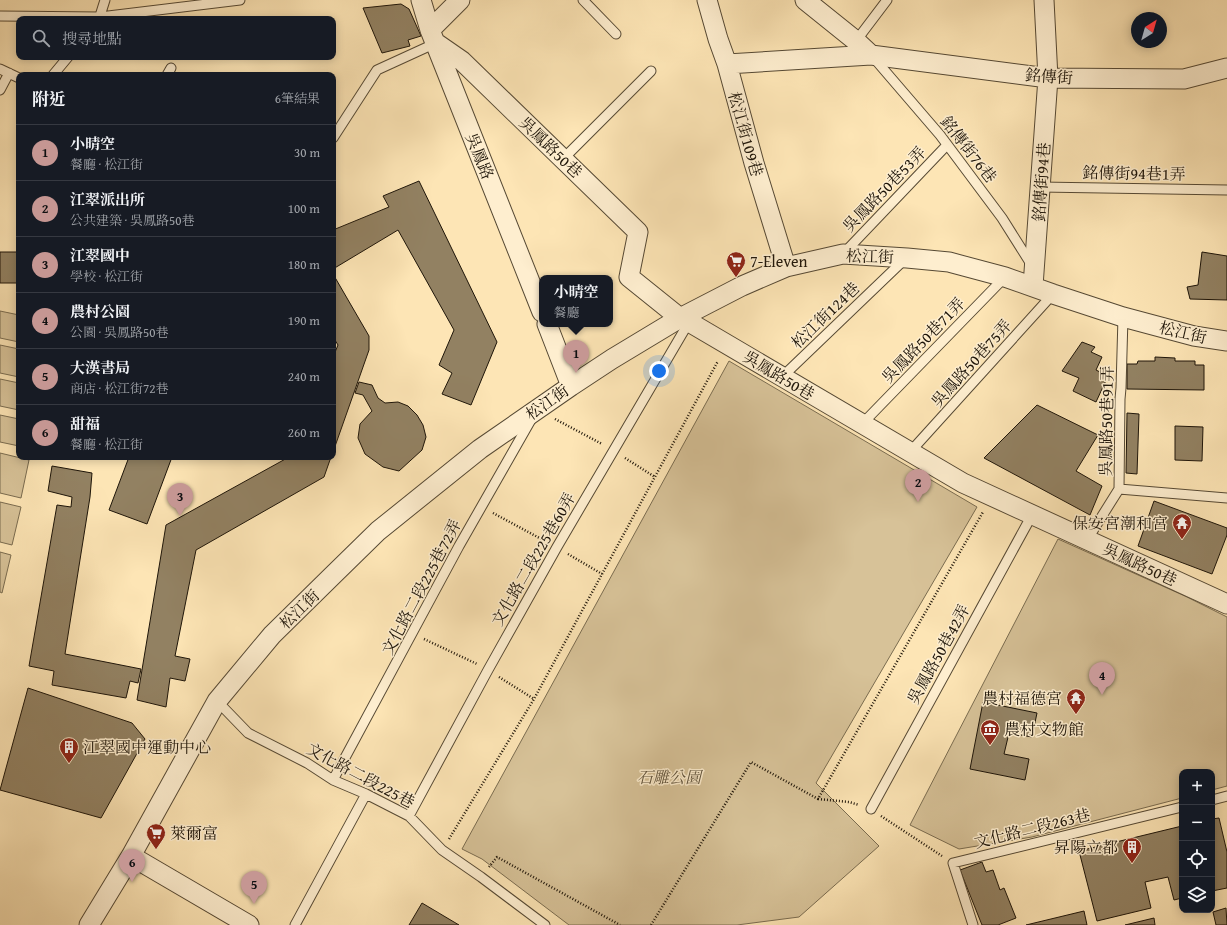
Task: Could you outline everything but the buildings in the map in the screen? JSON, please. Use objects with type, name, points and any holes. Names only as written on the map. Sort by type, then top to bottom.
[{"type":"street","name":"吳鳳路","points":[[420,0],[433,37],[539,304]]},
{"type":"street","points":[[433,37],[460,0]]},
{"type":"street","name":"松江街109巷","points":[[707,0],[786,267]]},
{"type":"street","points":[[805,0],[856,41],[870,55]]},
{"type":"street","name":"銘傳街94巷","points":[[1034,278],[1048,78],[1044,0]]},
{"type":"street","name":"吳鳳路50巷","points":[[433,37],[462,61],[638,232],[629,277],[684,320],[911,451],[963,483],[1227,604]]},
{"type":"street","name":"銘傳街","points":[[727,64],[870,55],[1048,78],[1184,79],[1227,68]]},
{"type":"street","name":"松江街","points":[[89,925],[131,856],[217,701],[272,635],[378,531],[480,449],[571,386],[742,286],[786,267],[844,254],[949,262],[1005,277],[1034,278],[1053,294],[1123,317],[1194,336],[1227,341]]},
{"type":"street","points":[[548,327],[571,386]]},
{"type":"street","points":[[131,856],[249,925]]},
{"type":"lane","points":[[100,16],[105,0]]},
{"type":"lane","points":[[115,16],[240,0]]},
{"type":"lane","points":[[583,0],[616,34]]},
{"type":"lane","points":[[856,41],[887,0]]},
{"type":"lane","points":[[0,16],[16,16]]},
{"type":"lane","points":[[336,133],[377,70],[433,37]]},
{"type":"lane","name":"銘傳街76巷","points":[[870,55],[940,135],[1002,218],[1034,278]]},
{"type":"lane","points":[[56,72],[66,60]]},
{"type":"lane","points":[[0,69],[16,76]]},
{"type":"lane","points":[[563,159],[651,71]]},
{"type":"lane","points":[[0,90],[9,73]]},
{"type":"lane","name":"吳鳳路50巷53弄","points":[[844,254],[947,145]]},
{"type":"lane","name":"銘傳街94巷1弄","points":[[1040,187],[1227,190]]},
{"type":"lane","name":"松江街124巷","points":[[782,377],[907,258]]},
{"type":"lane","name":"吳鳳路50巷71弄","points":[[862,424],[1005,277]]},
{"type":"lane","name":"吳鳳路50巷75弄","points":[[911,451],[1053,294]]},
{"type":"lane","name":"吳鳳路50巷91弄","points":[[1087,540],[1119,489],[1123,317]]},
{"type":"lane","name":"文化路二段225巷60弄","points":[[409,816],[484,676],[557,547],[614,451],[684,320]]},
{"type":"lane","name":"文化路二段225巷72弄","points":[[333,780],[482,507],[537,410]]},
{"type":"lane","points":[[1119,489],[1227,498]]},
{"type":"lane","name":"吳鳳路50巷42弄","points":[[870,809],[1032,515]]},
{"type":"lane","name":"文化路二段225巷","points":[[217,701],[248,733],[307,763],[333,780],[366,794],[409,816],[442,850],[545,925]]},
{"type":"lane","points":[[295,925],[366,794]]},
{"type":"lane","points":[[1215,799],[1227,796]]},
{"type":"lane","name":"文化路二段263巷","points":[[953,863],[1179,808]]},
{"type":"lane","points":[[953,863],[971,924]]},
{"type":"path","points":[[442,850],[534,699],[727,345]]},
{"type":"path","points":[[537,410],[614,451],[655,477]]},
{"type":"path","points":[[818,799],[992,496]]},
{"type":"path","points":[[482,507],[557,547],[602,574]]},
{"type":"path","points":[[651,925],[751,762],[818,799],[849,802],[870,809],[953,863]]},
{"type":"path","points":[[481,877],[497,857],[620,925]]},
{"type":"green space","points":[[0,311],[16,314],[16,341],[0,338]]},
{"type":"green space","points":[[0,345],[16,348],[16,376],[0,373]]},
{"type":"green space","name":"石雕公園","points":[[729,361],[977,507],[816,783],[879,846],[799,917],[737,925],[569,925],[482,859],[462,849]]},
{"type":"green space","points":[[0,379],[16,382],[16,409],[0,406]]},
{"type":"green space","points":[[0,415],[16,418],[16,445],[0,442]]},
{"type":"green space","points":[[0,453],[16,457],[16,460],[29,460],[21,498],[0,493]]},
{"type":"green space","points":[[0,502],[21,507],[12,545],[0,542]]},
{"type":"green space","points":[[1058,539],[1187,597],[1227,617],[1227,786],[1215,789],[1215,769],[1179,769],[1179,799],[1032,837],[959,849],[910,825]]},
{"type":"green space","points":[[0,552],[11,555],[2,593],[0,592]]},
{"type":"place","name":"7-Eleven","points":[[736,278]]},
{"type":"place","name":"小晴空","points":[[576,373]]},
{"type":"place","name":"江翠派出所","points":[[918,502]]},
{"type":"place","name":"江翠國中","points":[[180,516]]},
{"type":"place","name":"保安宮潮和宮","points":[[1182,540]]},
{"type":"place","name":"農村公園","points":[[1102,695]]},
{"type":"place","name":"農村福德宮","points":[[1076,715]]},
{"type":"place","name":"農村文物館","points":[[990,746]]},
{"type":"place","name":"江翠國中運動中心","points":[[69,764]]},
{"type":"place","name":"萊爾富","points":[[156,850]]},
{"type":"place","name":"昇陽立都","points":[[1132,864]]},
{"type":"place","name":"甜福","points":[[132,882]]},
{"type":"place","name":"大漢書局","points":[[254,904]]}]
